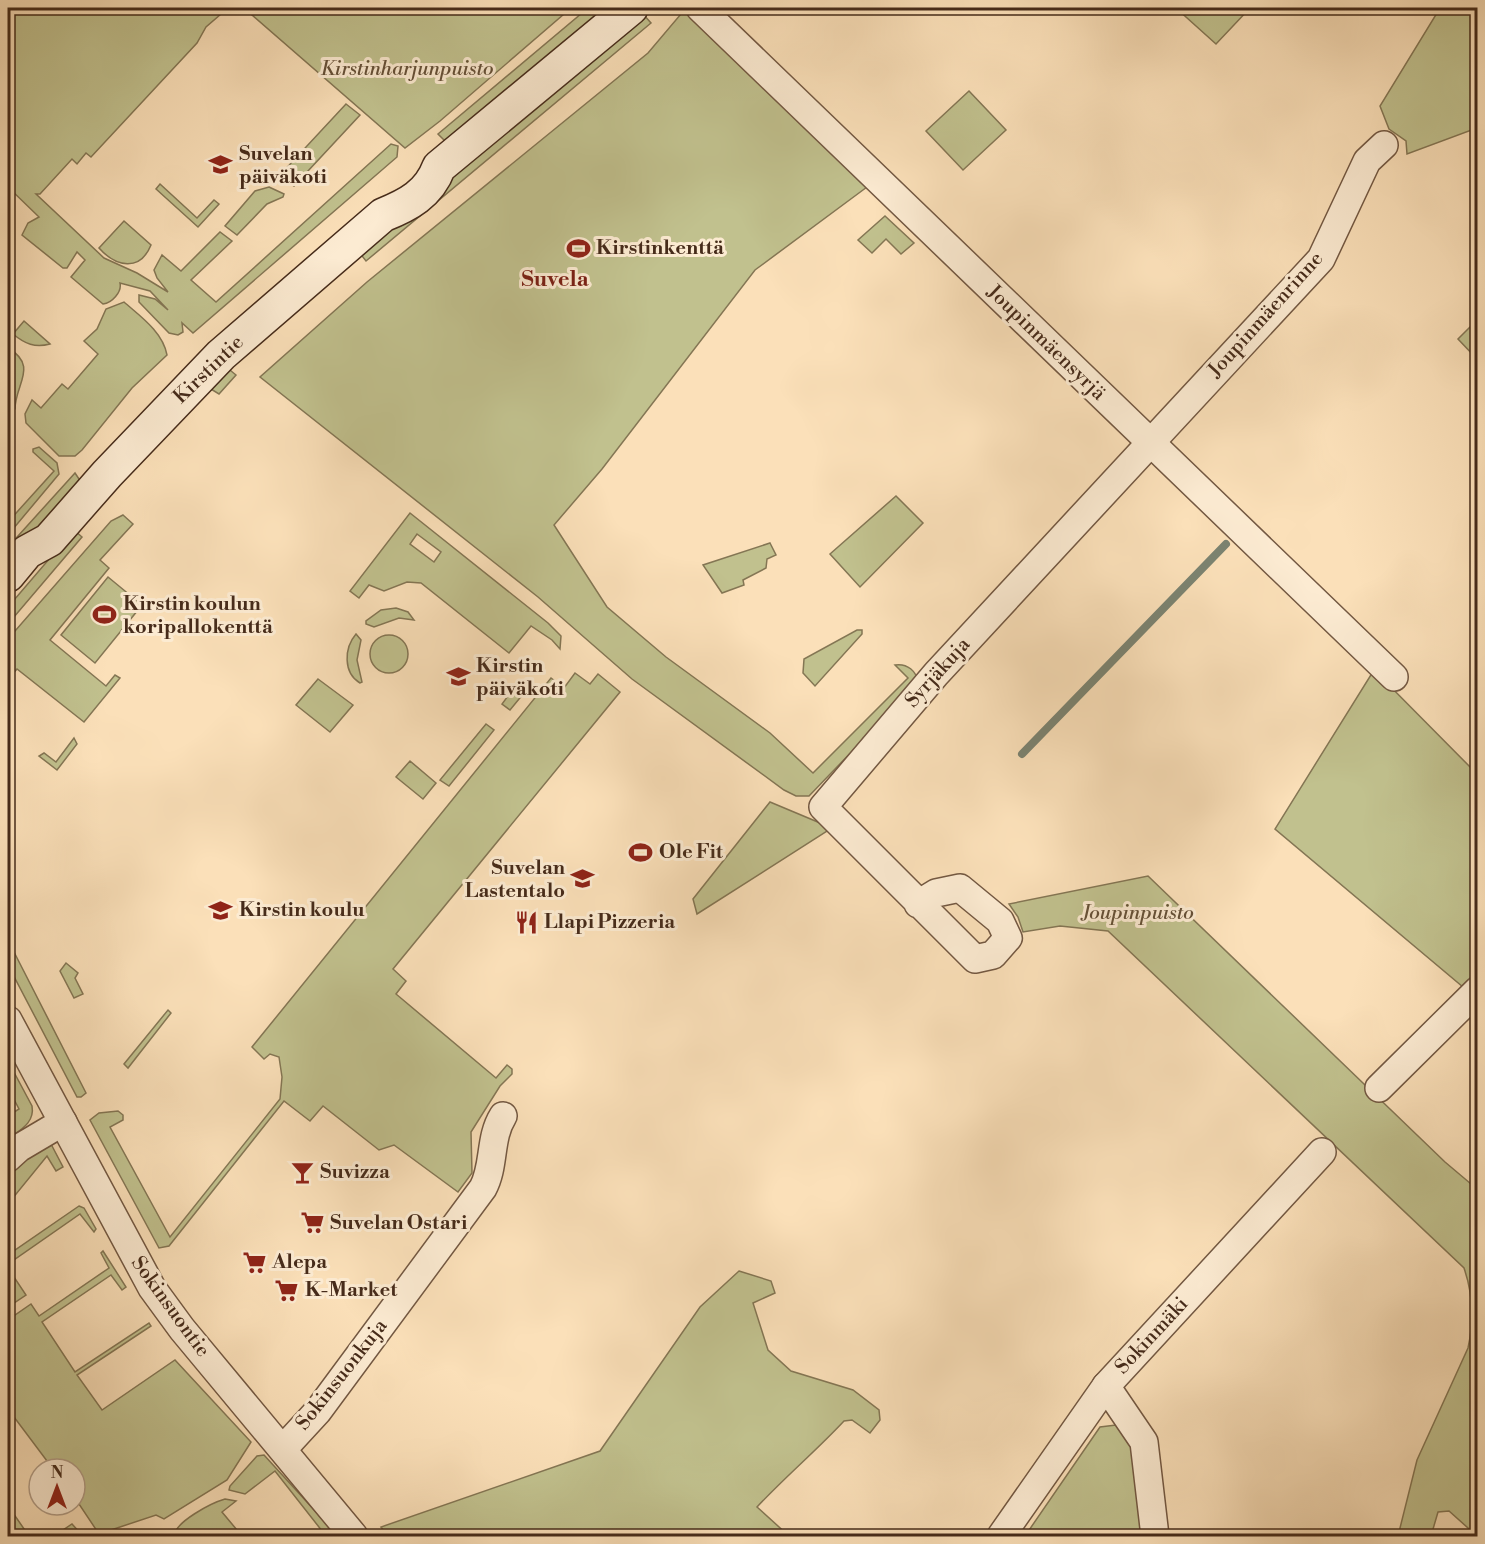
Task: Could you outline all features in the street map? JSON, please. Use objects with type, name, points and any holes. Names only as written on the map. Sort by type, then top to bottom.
[{"type":"street","name":"Kirstintie","points":[[8,575],[27,552],[49,540],[107,474],[221,355],[383,215],[408,205],[433,184],[439,167],[631,8]]},
{"type":"street","name":"Joupinmäensyrjä","points":[[700,8],[1394,677]]},
{"type":"street","name":"Joupinmäenrinne","points":[[1148,442],[1321,259],[1367,161],[1384,145]]},
{"type":"street","name":"Syrjäkuja","points":[[918,904],[823,807],[936,674],[1148,442]]},
{"type":"street","name":"Kirstintie","points":[[8,595],[17,591],[41,564],[49,540]]},
{"type":"street","points":[[1379,1088],[1478,990]]},
{"type":"street","name":"Sokinsuontie","points":[[8,1020],[152,1288],[182,1329],[354,1536]]},
{"type":"street","name":"Sokinsuonkuja","points":[[283,1449],[318,1412],[483,1188],[490,1174],[496,1126],[503,1116]]},
{"type":"street","points":[[8,1158],[19,1148],[63,1122]]},
{"type":"street","name":"Sokinmäki","points":[[1001,1536],[1106,1386],[1322,1152]]},
{"type":"street","points":[[1106,1386],[1144,1442],[1155,1536]]},
{"type":"green space","points":[[8,8],[228,8],[206,27],[197,43],[91,157],[86,153],[77,164],[72,159],[40,194],[36,194],[104,258],[137,273],[168,292],[154,270],[162,255],[181,271],[220,232],[232,241],[191,280],[216,302],[391,144],[398,146],[397,157],[193,333],[182,323],[183,332],[178,335],[169,333],[139,302],[139,295],[155,299],[168,310],[150,291],[120,283],[116,296],[110,302],[103,304],[71,277],[85,260],[77,252],[67,268],[63,268],[22,235],[28,223],[39,217],[8,187]]},
{"type":"green space","name":"Kirstinharjunpuisto","points":[[244,8],[571,8],[440,121],[405,148]]},
{"type":"green space","points":[[588,8],[609,8],[446,142],[438,134]]},
{"type":"green space","points":[[686,8],[867,187],[755,270],[602,469],[554,525],[607,607],[666,657],[770,733],[813,773],[908,678],[895,665],[904,665],[913,672],[918,683],[809,796],[796,796],[784,790],[632,679],[538,597],[260,377],[367,282],[648,53]]},
{"type":"green space","points":[[1176,8],[1250,8],[1216,44]]},
{"type":"green space","points":[[1440,8],[1477,8],[1477,128],[1407,154],[1406,141],[1389,129],[1380,106]]},
{"type":"green space","points":[[643,14],[651,23],[366,261],[359,252]]},
{"type":"green space","points":[[969,91],[1006,130],[963,170],[926,131]]},
{"type":"green space","points":[[346,104],[360,115],[294,186],[279,176]]},
{"type":"green space","points":[[160,184],[197,218],[214,200],[219,204],[198,227],[156,189]]},
{"type":"green space","points":[[269,187],[284,194],[283,197],[267,204],[237,235],[225,226],[255,191]]},
{"type":"green space","points":[[885,216],[914,243],[901,254],[886,239],[872,253],[858,240]]},
{"type":"green space","points":[[124,221],[151,245],[141,260],[134,263],[120,263],[99,248]]},
{"type":"green space","points":[[124,302],[156,332],[167,355],[132,388],[82,450],[75,456],[59,456],[26,423],[25,414],[32,400],[41,408],[62,384],[68,389],[98,354],[84,341],[97,329],[106,309]]},
{"type":"green space","points":[[1477,320],[1477,359],[1458,339]]},
{"type":"green space","points":[[24,321],[50,344],[40,346],[30,344],[13,334]]},
{"type":"green space","points":[[8,348],[17,355],[24,369],[15,409],[10,413]]},
{"type":"green space","points":[[225,366],[236,375],[219,394],[206,386]]},
{"type":"green space","points":[[39,447],[57,463],[59,474],[8,535],[8,522],[54,471],[33,452],[33,449]]},
{"type":"green space","points":[[75,473],[79,479],[77,487],[8,568],[8,547]]},
{"type":"green space","points":[[896,496],[923,523],[860,587],[830,554]]},
{"type":"green space","points":[[410,513],[548,623],[561,636],[560,649],[552,640],[531,626],[509,653],[421,583],[407,582],[384,591],[369,585],[359,598],[350,591]],"holes":[[[417,534],[441,552],[434,562],[410,544]]]},
{"type":"green space","points":[[123,515],[133,524],[100,560],[109,568],[50,640],[106,686],[115,675],[120,678],[84,722],[17,669],[8,679],[8,639],[111,521]]},
{"type":"green space","points":[[74,530],[82,537],[8,624],[8,607]]},
{"type":"green space","points":[[770,543],[776,555],[767,559],[766,568],[743,580],[744,585],[722,593],[703,565]]},
{"type":"green space","name":"Kirstin koulun koripallokenttä","points":[[108,577],[142,605],[95,663],[61,635]]},
{"type":"green space","points":[[396,608],[408,612],[414,620],[399,618],[374,627],[366,624],[366,621],[381,610]]},
{"type":"green space","points":[[857,630],[862,630],[862,634],[815,686],[803,673],[804,659]]},
{"type":"green space","points":[[356,634],[361,640],[357,660],[362,682],[360,683],[354,679],[347,660],[349,646]]},
{"type":"green space","points":[[389,635],[402,641],[408,654],[402,667],[389,673],[376,667],[370,654],[376,641]]},
{"type":"green space","points":[[1374,670],[1477,774],[1477,973],[1463,987],[1275,829]]},
{"type":"green space","points":[[575,673],[590,684],[598,674],[620,692],[393,969],[406,981],[396,994],[496,1078],[507,1065],[512,1069],[512,1074],[500,1086],[471,1132],[472,1173],[458,1192],[394,1145],[379,1150],[323,1106],[310,1121],[284,1101],[169,1246],[159,1248],[90,1120],[99,1113],[118,1111],[123,1115],[123,1120],[110,1127],[170,1237],[280,1099],[282,1077],[279,1057],[270,1054],[264,1059],[252,1047],[551,678],[564,688]]},
{"type":"green space","points":[[318,679],[353,705],[330,732],[296,705]]},
{"type":"green space","points":[[519,681],[528,688],[510,710],[502,704]]},
{"type":"green space","points":[[486,724],[494,730],[449,786],[440,780]]},
{"type":"green space","points":[[74,738],[77,744],[57,770],[39,756],[44,753],[56,762]]},
{"type":"green space","points":[[410,761],[436,783],[423,799],[396,777]]},
{"type":"green space","points":[[770,802],[832,828],[697,914],[693,899]]},
{"type":"green space","name":"Joupinpuisto","points":[[1148,876],[1445,1162],[1477,1189],[1477,1536],[1449,1511],[1438,1512],[1431,1536],[1398,1536],[1417,1460],[1468,1348],[1472,1308],[1464,1268],[1108,931],[1060,926],[1023,932],[1018,917],[1009,904]]},
{"type":"green space","points":[[14,952],[86,1093],[81,1097],[77,1097],[8,965],[8,956]]},
{"type":"green space","points":[[66,963],[78,973],[75,978],[83,994],[74,998],[60,971]]},
{"type":"green space","points":[[168,1010],[171,1013],[128,1068],[124,1064]]},
{"type":"green space","points":[[8,1061],[32,1106],[32,1112],[26,1126],[8,1139],[8,1116],[19,1109],[8,1088]]},
{"type":"green space","points":[[51,1144],[63,1167],[56,1171],[47,1156],[8,1204],[8,1165]]},
{"type":"green space","points":[[79,1206],[84,1208],[96,1229],[94,1232],[80,1214],[8,1264],[8,1255]]},
{"type":"green space","points":[[103,1251],[126,1287],[122,1290],[111,1275],[42,1322],[75,1372],[149,1323],[151,1326],[77,1375],[102,1410],[175,1360],[251,1442],[227,1480],[164,1519],[156,1515],[99,1534],[87,1516],[87,1457],[44,1457],[8,1409],[8,1320],[31,1304],[39,1316],[109,1268],[101,1253]]},
{"type":"green space","points":[[8,1268],[26,1295],[8,1307]]},
{"type":"green space","points":[[739,1271],[771,1281],[775,1293],[753,1303],[768,1350],[791,1371],[853,1390],[879,1410],[880,1420],[870,1433],[852,1420],[844,1421],[757,1507],[789,1536],[388,1536],[381,1527],[600,1451],[700,1307]]},
{"type":"green space","points":[[1116,1425],[1132,1442],[1147,1536],[1025,1536],[1100,1427]]},
{"type":"green space","points":[[264,1455],[338,1536],[326,1536],[275,1471],[245,1494],[229,1490],[257,1456]]},
{"type":"green space","points":[[225,1499],[236,1501],[222,1512],[242,1536],[174,1536],[180,1525],[187,1519],[211,1504]]},
{"type":"green space","points":[[13,1513],[29,1536],[8,1536],[8,1516]]},
{"type":"green space","points":[[72,1524],[83,1536],[54,1536]]},
{"type":"waterway","points":[[1022,754],[1226,544]]},
{"type":"place","name":"Suvelan päiväkoti","points":[[221,165]]},
{"type":"place","name":"Kirstinkenttä","points":[[578,248]]},
{"type":"place","name":"Kirstin koulun koripallokenttä","points":[[105,615]]},
{"type":"place","name":"Kirstin päiväkoti","points":[[458,677]]},
{"type":"place","name":"Ole Fit","points":[[641,852]]},
{"type":"place","name":"Suvelan Lastentalo","points":[[583,879]]},
{"type":"place","name":"Kirstin koulu","points":[[221,910]]},
{"type":"place","name":"Llapi Pizzeria","points":[[526,922]]},
{"type":"place","name":"Suvizza","points":[[302,1172]]},
{"type":"place","name":"Suvelan Ostari","points":[[312,1223]]},
{"type":"place","name":"Alepa","points":[[254,1262]]},
{"type":"place","name":"K-Market","points":[[287,1290]]},
{"type":"district","name":"Suvela","points":[[555,279]]}]
